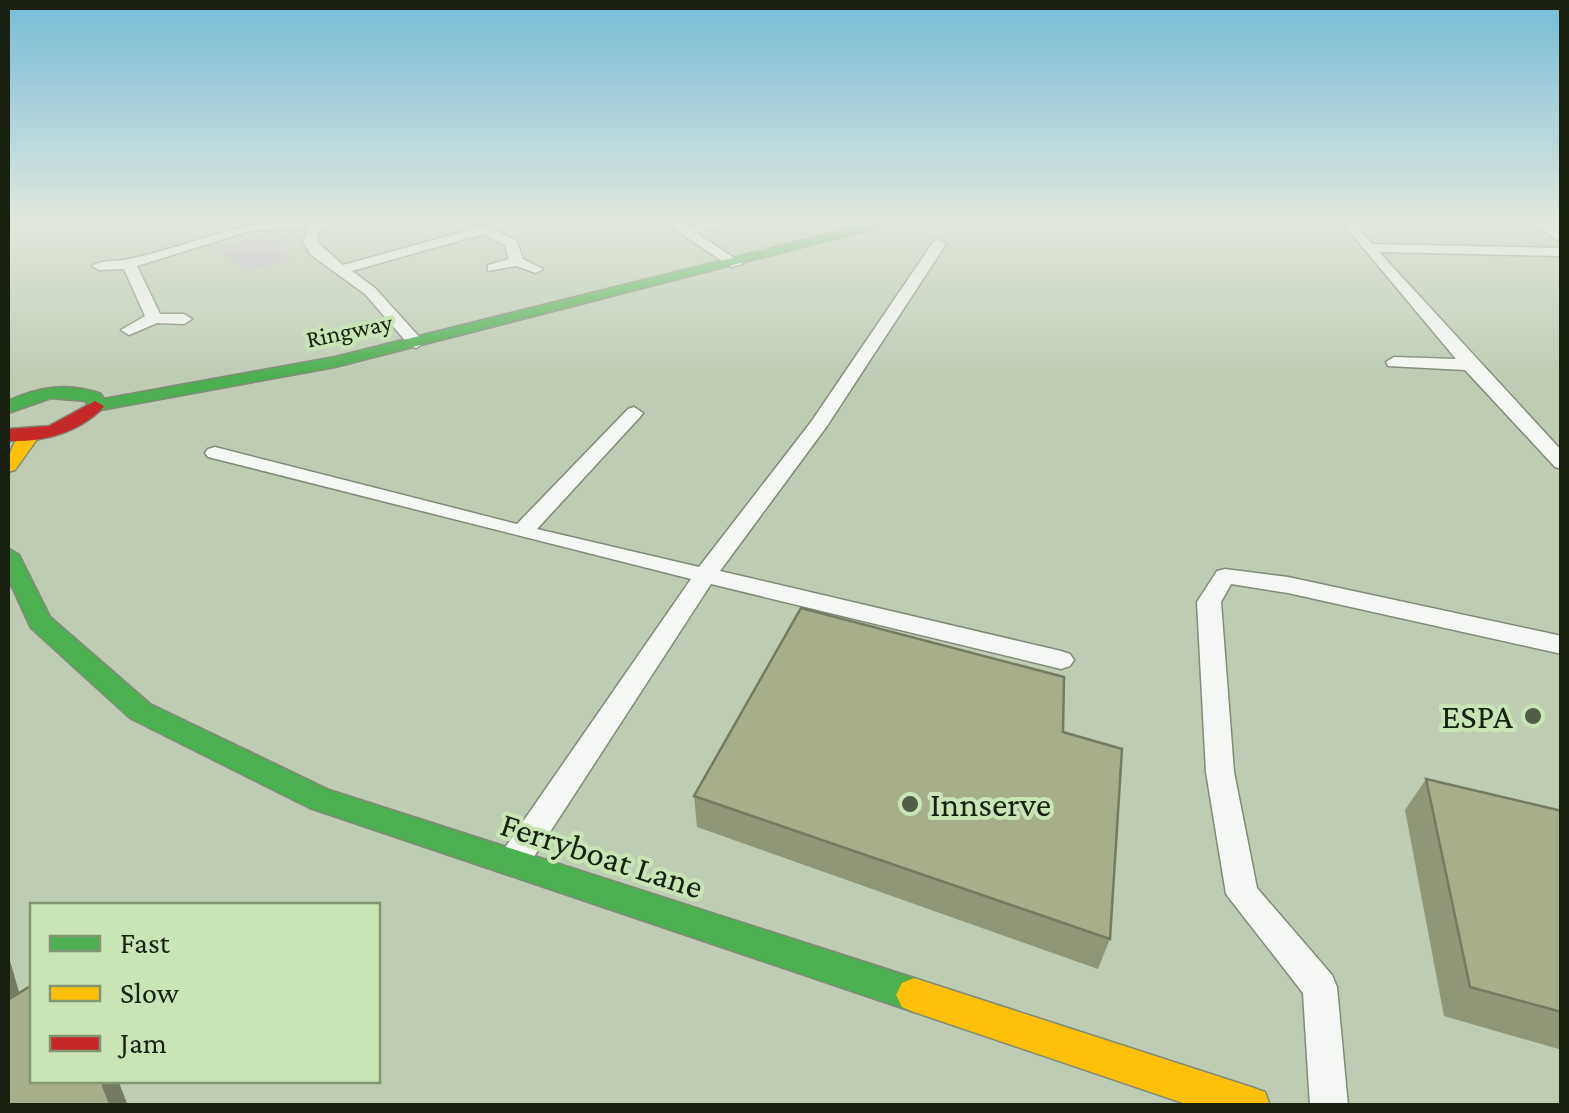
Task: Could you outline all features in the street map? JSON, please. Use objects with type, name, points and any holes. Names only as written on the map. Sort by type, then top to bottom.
[{"type":"street","points":[[133,272],[154,318]]},
{"type":"street","points":[[347,272],[390,312],[416,344]]},
{"type":"street","name":"Ringway","points":[[95,406],[416,344],[704,272]]},
{"type":"street","points":[[513,862],[706,574],[818,426],[920,272]]},
{"type":"street","points":[[1389,272],[1470,366],[1562,462]]},
{"type":"street","points":[[129,330],[154,318],[184,319]]},
{"type":"street","points":[[1394,362],[1470,366]]},
{"type":"street","points":[[8,408],[44,394],[66,391],[90,394],[95,406],[77,421],[19,435],[8,466]]},
{"type":"street","points":[[522,532],[634,413]]},
{"type":"street","points":[[215,453],[522,532],[1060,660]]},
{"type":"street","name":"Ferryboat Lane","points":[[8,555],[40,622],[140,711],[320,799],[1251,1106]]},
{"type":"street","points":[[1329,1106],[1320,987],[1242,894],[1220,772],[1209,602],[1225,576],[1288,585],[1402,614],[1562,645]]},
{"type":"building","name":"Innserve","points":[[801,608],[1064,677],[1063,732],[1122,749],[1110,939],[694,796]]},
{"type":"building","points":[[1426,779],[1562,811],[1562,1012],[1470,987]]},
{"type":"building","points":[[30,986],[30,1083],[102,1083],[111,1106],[8,1106],[8,1000]]},
{"type":"traffic: fast","points":[[95,406],[335,362],[695,272]]},
{"type":"traffic: fast","points":[[8,408],[62,391],[95,398],[95,406]]},
{"type":"traffic: fast","points":[[8,555],[40,622],[140,711],[320,799],[914,995]]},
{"type":"traffic: slow","points":[[8,466],[31,435]]},
{"type":"traffic: slow","points":[[914,995],[1251,1106]]},
{"type":"traffic: jam","points":[[8,435],[55,430],[76,421],[95,406]]},
{"type":"place","name":"ESPA","points":[[1533,716]]},
{"type":"place","name":"Innserve","points":[[910,804]]}]
